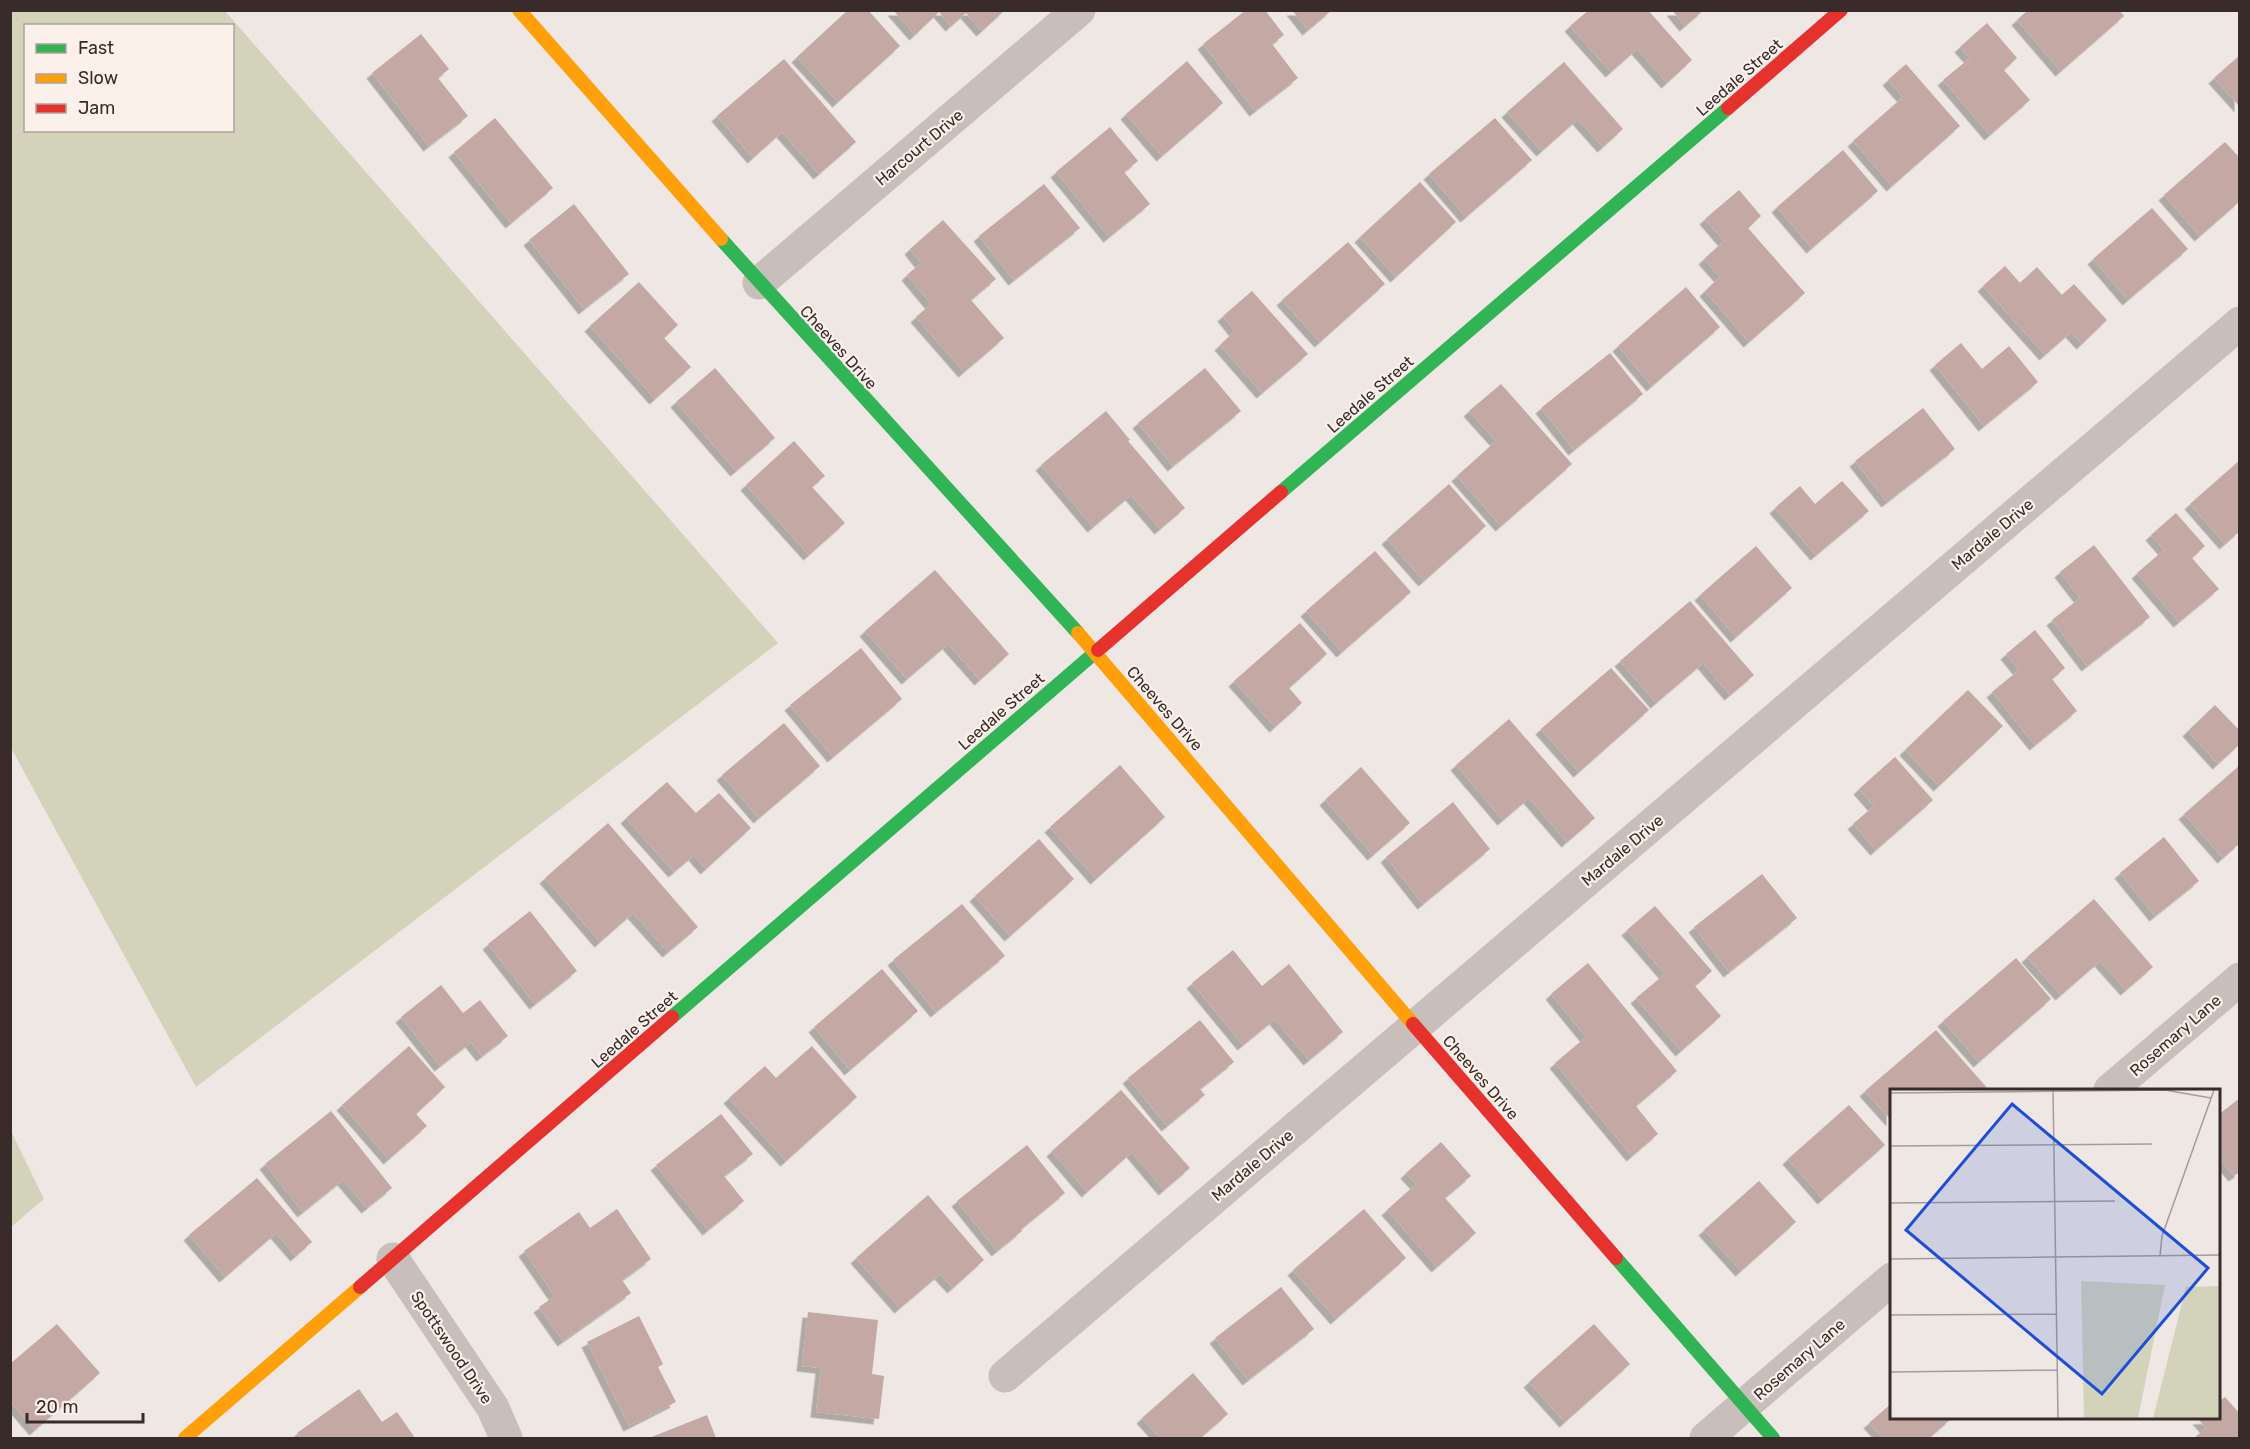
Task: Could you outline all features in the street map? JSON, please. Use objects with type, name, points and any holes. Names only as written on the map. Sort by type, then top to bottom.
[{"type":"street","name":"Cheeves Drive","points":[[519,10],[759,283],[1095,652],[1415,1026],[1773,1438]]},
{"type":"street","name":"Harcourt Drive","points":[[759,283],[1079,10]]},
{"type":"street","name":"Leedale Street","points":[[185,1438],[1841,10]]},
{"type":"street","name":"Mardale Drive","points":[[1005,1376],[2240,324]]},
{"type":"street","name":"Rosemary Lane","points":[[2111,1089],[2240,979]]},
{"type":"street","name":"Spottswood Drive","points":[[393,1259],[493,1408],[506,1438]]},
{"type":"street","name":"Rosemary Lane","points":[[1706,1438],[1890,1281]]},
{"type":"green space","points":[[10,11],[225,11],[778,643],[196,1087],[11,748]]},
{"type":"green space","points":[[10,1129],[44,1199],[11,1227],[10,1227]]},
{"type":"building","points":[[848,10],[868,10],[900,46],[838,102],[797,57]]},
{"type":"building","points":[[893,10],[1005,10],[982,31],[966,13],[951,26],[939,12],[915,35]]},
{"type":"building","points":[[1246,10],[1265,10],[1284,35],[1272,44],[1298,78],[1255,111],[1203,44]]},
{"type":"building","points":[[1292,10],[1332,10],[1308,30]]},
{"type":"building","points":[[1589,10],[1648,10],[1692,60],[1667,83],[1637,49],[1611,72],[1570,26]]},
{"type":"building","points":[[1672,10],[1704,10],[1685,26]]},
{"type":"building","points":[[2028,10],[2119,10],[2124,16],[2061,71],[2017,20]]},
{"type":"building","points":[[1987,23],[2017,58],[2004,70],[2030,100],[1990,135],[1943,80],[1970,58],[1960,47]]},
{"type":"building","points":[[421,34],[449,69],[438,78],[468,116],[429,146],[372,73]]},
{"type":"building","points":[[2240,55],[2240,107],[2214,78]]},
{"type":"building","points":[[784,59],[856,142],[819,174],[782,132],[753,158],[717,116]]},
{"type":"building","points":[[1187,61],[1223,103],[1162,156],[1126,114]]},
{"type":"building","points":[[1564,62],[1623,129],[1603,147],[1578,119],[1542,151],[1507,112]]},
{"type":"building","points":[[1906,64],[1960,126],[1892,186],[1853,141],[1903,97],[1888,80]]},
{"type":"building","points":[[495,118],[553,188],[511,223],[454,152]]},
{"type":"building","points":[[1495,118],[1532,160],[1466,217],[1429,174]]},
{"type":"building","points":[[1110,127],[1138,161],[1124,172],[1150,204],[1109,237],[1056,172]]},
{"type":"building","points":[[2225,142],[2240,158],[2240,201],[2200,236],[2164,195]]},
{"type":"building","points":[[1843,150],[1878,191],[1812,248],[1777,207]]},
{"type":"building","points":[[1420,182],[1456,222],[1396,277],[1360,237]]},
{"type":"building","points":[[1044,184],[1080,228],[1014,280],[979,236]]},
{"type":"building","points":[[1739,190],[1761,216],[1748,228],[1805,293],[1749,342],[1705,291],[1720,277],[1704,259],[1724,241],[1705,219]]},
{"type":"building","points":[[574,204],[629,274],[584,309],[529,240]]},
{"type":"building","points":[[2152,208],[2188,249],[2128,300],[2093,259]]},
{"type":"building","points":[[943,220],[996,279],[971,300],[1004,338],[964,372],[916,317],[931,304],[907,275],[921,263],[910,249]]},
{"type":"building","points":[[1348,242],[1385,284],[1320,342],[1282,300]]},
{"type":"building","points":[[2005,266],[2020,283],[2037,267],[2062,295],[2074,284],[2107,320],[2082,344],[2071,332],[2045,355],[1983,286]]},
{"type":"building","points":[[639,282],[678,325],[664,338],[691,367],[655,399],[590,326]]},
{"type":"building","points":[[1686,287],[1720,327],[1652,386],[1618,346]]},
{"type":"building","points":[[1252,291],[1308,354],[1262,393],[1220,345],[1235,331],[1223,316]]},
{"type":"building","points":[[1961,343],[1982,369],[2009,346],[2038,382],[1984,426],[1935,365]]},
{"type":"building","points":[[1610,353],[1643,394],[1574,450],[1541,408]]},
{"type":"building","points":[[715,368],[775,438],[736,471],[676,402]]},
{"type":"building","points":[[1205,368],[1241,411],[1173,466],[1138,423]]},
{"type":"building","points":[[1501,384],[1572,464],[1501,526],[1457,476],[1496,441],[1469,411]]},
{"type":"building","points":[[1923,408],[1955,449],[1887,502],[1855,461]]},
{"type":"building","points":[[1106,411],[1130,440],[1128,441],[1185,508],[1160,529],[1131,495],[1093,527],[1041,465]]},
{"type":"building","points":[[794,441],[825,476],[812,487],[845,523],[809,555],[746,485]]},
{"type":"building","points":[[2240,460],[2240,531],[2225,544],[2190,504]]},
{"type":"building","points":[[1842,481],[1869,511],[1816,555],[1775,508],[1800,486],[1815,504]]},
{"type":"building","points":[[1449,484],[1486,526],[1424,581],[1387,539]]},
{"type":"building","points":[[2176,513],[2205,546],[2192,558],[2219,589],[2179,622],[2137,573],[2164,550],[2151,535]]},
{"type":"building","points":[[2094,545],[2150,617],[2087,666],[2052,620],[2080,598],[2060,572]]},
{"type":"building","points":[[1756,546],[1792,588],[1736,637],[1700,595]]},
{"type":"building","points":[[1375,551],[1411,592],[1342,652],[1306,611]]},
{"type":"building","points":[[935,570],[1009,654],[980,680],[948,644],[907,679],[865,631]]},
{"type":"building","points":[[1690,601],[1754,675],[1730,695],[1703,663],[1656,703],[1620,661]]},
{"type":"building","points":[[1300,623],[1327,654],[1289,688],[1302,703],[1275,727],[1234,681]]},
{"type":"building","points":[[2035,630],[2065,668],[2052,679],[2077,711],[2035,745],[1992,692],[2019,670],[2006,654]]},
{"type":"building","points":[[861,648],[902,699],[833,757],[790,705]]},
{"type":"building","points":[[1611,668],[1649,710],[1579,772],[1541,729]]},
{"type":"building","points":[[1968,690],[2003,726],[1939,786],[1905,750]]},
{"type":"building","points":[[2215,705],[2240,731],[2240,744],[2218,764],[2188,731]]},
{"type":"building","points":[[1509,719],[1595,818],[1567,842],[1529,798],[1503,820],[1456,765]]},
{"type":"building","points":[[784,723],[820,766],[759,818],[722,775]]},
{"type":"building","points":[[1895,757],[1933,800],[1876,850],[1853,824],[1874,806],[1859,789]]},
{"type":"building","points":[[1120,765],[1165,817],[1096,879],[1050,827]]},
{"type":"building","points":[[2240,765],[2240,843],[2223,858],[2184,814]]},
{"type":"building","points":[[1361,767],[1410,823],[1373,855],[1325,800]]},
{"type":"building","points":[[667,782],[696,813],[719,793],[751,828],[706,869],[694,855],[674,872],[626,818]]},
{"type":"building","points":[[1453,802],[1490,849],[1423,904],[1386,857]]},
{"type":"building","points":[[608,823],[698,927],[668,952],[633,913],[600,942],[545,878]]},
{"type":"building","points":[[2164,837],[2199,881],[2155,916],[2120,873]]},
{"type":"building","points":[[1039,839],[1074,879],[1010,936],[975,896]]},
{"type":"building","points":[[1762,874],[1797,918],[1729,972],[1694,927]]},
{"type":"building","points":[[2094,899],[2153,967],[2126,990],[2100,961],[2061,995],[2027,957]]},
{"type":"building","points":[[962,904],[1005,956],[936,1012],[893,960]]},
{"type":"building","points":[[1655,906],[1712,971],[1695,986],[1721,1016],[1681,1051],[1636,998],[1665,974],[1627,930]]},
{"type":"building","points":[[530,911],[577,971],[535,1004],[488,944]]},
{"type":"building","points":[[1233,950],[1262,986],[1289,964],[1343,1032],[1309,1060],[1275,1019],[1243,1045],[1192,983]]},
{"type":"building","points":[[2016,958],[2051,999],[1979,1062],[1943,1021]]},
{"type":"building","points":[[1588,963],[1677,1071],[1636,1106],[1658,1134],[1632,1156],[1555,1063],[1586,1037],[1551,994]]},
{"type":"building","points":[[882,969],[918,1011],[850,1070],[814,1027]]},
{"type":"building","points":[[441,985],[463,1013],[480,1000],[508,1036],[482,1056],[471,1042],[440,1066],[401,1017]]},
{"type":"building","points":[[1200,1020],[1234,1062],[1200,1089],[1205,1095],[1167,1126],[1128,1078]]},
{"type":"building","points":[[1936,1030],[1988,1089],[1890,1089],[1890,1119],[1865,1091]]},
{"type":"building","points":[[409,1046],[445,1087],[416,1114],[427,1126],[389,1159],[342,1105]]},
{"type":"building","points":[[812,1046],[857,1097],[786,1161],[729,1098],[765,1066],[776,1078]]},
{"type":"building","points":[[1121,1090],[1190,1168],[1164,1190],[1132,1152],[1087,1192],[1052,1151]]},
{"type":"building","points":[[2240,1098],[2240,1172],[2234,1176],[2220,1159],[2220,1113]]},
{"type":"building","points":[[1849,1105],[1885,1145],[1823,1199],[1788,1159]]},
{"type":"building","points":[[331,1111],[392,1188],[367,1208],[343,1180],[303,1212],[265,1164]]},
{"type":"building","points":[[721,1114],[753,1154],[724,1176],[744,1201],[708,1230],[656,1165]]},
{"type":"building","points":[[1441,1142],[1471,1176],[1445,1198],[1476,1233],[1437,1267],[1387,1210],[1416,1184],[1406,1173]]},
{"type":"building","points":[[1027,1145],[1065,1193],[997,1251],[957,1201]]},
{"type":"building","points":[[257,1178],[312,1242],[296,1256],[276,1233],[225,1277],[189,1235]]},
{"type":"building","points":[[1759,1181],[1796,1222],[1741,1271],[1704,1230]]},
{"type":"building","points":[[928,1195],[984,1260],[953,1288],[940,1274],[900,1308],[856,1258]]},
{"type":"building","points":[[617,1209],[651,1259],[622,1280],[631,1293],[563,1341],[539,1307],[555,1296],[524,1251],[579,1212],[590,1228]]},
{"type":"building","points":[[1364,1209],[1406,1258],[1336,1319],[1293,1270]]},
{"type":"building","points":[[1281,1287],[1314,1329],[1248,1380],[1215,1338]]},
{"type":"building","points":[[808,1312],[878,1320],[872,1374],[884,1376],[879,1419],[816,1412],[821,1368],[802,1366]]},
{"type":"building","points":[[639,1316],[663,1364],[658,1367],[676,1402],[629,1426],[587,1342]]},
{"type":"building","points":[[57,1324],[100,1373],[35,1430],[10,1401],[10,1364]]},
{"type":"building","points":[[1594,1324],[1630,1364],[1565,1422],[1529,1382]]},
{"type":"building","points":[[1193,1373],[1228,1414],[1200,1438],[1160,1438],[1142,1418]]},
{"type":"building","points":[[359,1389],[382,1422],[397,1412],[415,1438],[301,1438],[297,1433]]},
{"type":"building","points":[[2225,1397],[2240,1414],[2240,1438],[2194,1438],[2206,1428],[2198,1419],[2220,1419],[2220,1401]]},
{"type":"building","points":[[1890,1405],[1890,1419],[1951,1419],[1929,1438],[1883,1438],[1869,1423]]},
{"type":"building","points":[[707,1415],[716,1438],[649,1438]]},
{"type":"traffic: fast","points":[[1281,492],[1728,108]]},
{"type":"traffic: fast","points":[[721,239],[1078,633]]},
{"type":"traffic: fast","points":[[672,1017],[1098,650]]},
{"type":"traffic: fast","points":[[1616,1258],[1773,1438]]},
{"type":"traffic: slow","points":[[519,10],[721,239]]},
{"type":"traffic: slow","points":[[1078,633],[1413,1024]]},
{"type":"traffic: slow","points":[[185,1438],[360,1287]]},
{"type":"traffic: jam","points":[[1728,108],[1841,10]]},
{"type":"traffic: jam","points":[[1098,650],[1281,492]]},
{"type":"traffic: jam","points":[[360,1287],[672,1017]]},
{"type":"traffic: jam","points":[[1413,1024],[1616,1258]]}]
